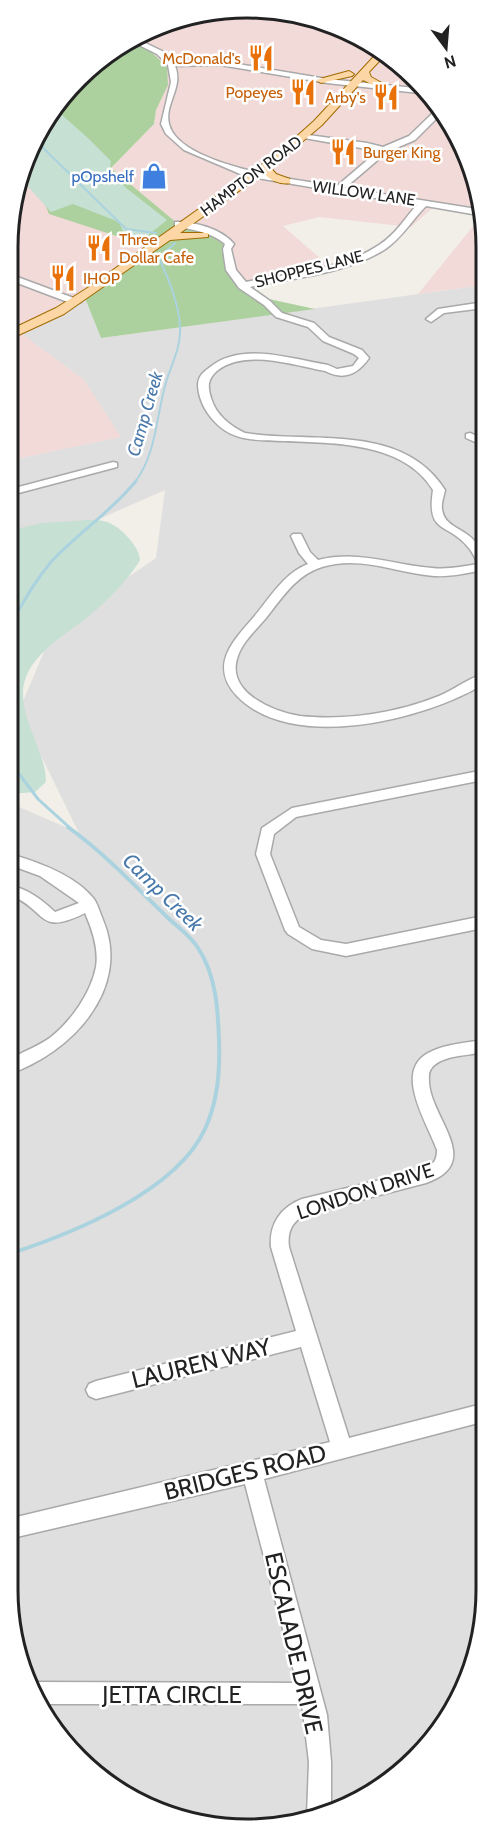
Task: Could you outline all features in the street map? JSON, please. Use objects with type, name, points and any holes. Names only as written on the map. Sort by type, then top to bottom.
[{"type":"main road","name":"HAMPTON ROAD","points":[[248,174],[265,167],[304,136],[349,80],[365,55]]},
{"type":"main road","name":"HAMPTON ROAD","points":[[18,331],[76,302],[198,216],[293,134],[349,80],[365,73],[377,59]]},
{"type":"main road","points":[[365,73],[367,79],[384,87]]},
{"type":"main road","points":[[321,80],[349,80]]},
{"type":"main road","points":[[265,167],[272,176],[286,181]]},
{"type":"main road","points":[[177,229],[187,234],[205,233],[198,216]]},
{"type":"street","points":[[143,44],[157,50],[171,64],[220,63],[321,80]]},
{"type":"street","name":"WILLOW LANE","points":[[171,64],[176,76],[165,124],[172,138],[212,162],[248,174],[473,211]]},
{"type":"street","points":[[349,80],[414,90]]},
{"type":"street","points":[[339,189],[384,150],[407,142],[434,116]]},
{"type":"street","points":[[304,136],[367,145],[384,150]]},
{"type":"street","name":"SHOPPES LANE","points":[[242,286],[338,265],[369,255],[383,247],[425,202]]},
{"type":"street","points":[[177,229],[205,233],[215,239],[227,249],[232,273],[242,286],[267,303],[279,315],[311,325],[326,339],[364,358],[360,366],[340,372],[258,357],[237,358],[221,363],[208,373],[204,379],[203,389],[221,424],[241,434],[306,439],[371,448],[391,452],[415,462],[426,471],[439,490],[436,508],[438,516],[449,528],[472,543],[476,550]]},
{"type":"street","points":[[18,280],[76,302]]},
{"type":"street","points":[[431,319],[441,312],[476,306]]},
{"type":"street","points":[[470,436],[476,439]]},
{"type":"street","points":[[18,490],[113,465]]},
{"type":"street","points":[[297,536],[307,556],[315,564]]},
{"type":"street","points":[[476,566],[440,572],[364,558],[340,559],[315,564],[288,582],[232,654],[230,666],[239,692],[250,702],[269,712],[288,718],[350,720],[423,707],[476,685]]},
{"type":"street","points":[[476,776],[292,813],[267,832],[263,854],[293,930],[317,945],[346,950],[476,923]]},
{"type":"street","points":[[18,863],[45,872],[79,893],[89,904],[101,933],[104,966],[95,993],[76,1022],[56,1042],[18,1062]]},
{"type":"street","points":[[18,892],[33,900],[52,918],[63,918],[89,904]]},
{"type":"street","name":"LONDON DRIVE","points":[[342,1448],[306,1337],[280,1247],[279,1233],[292,1211],[302,1206],[426,1176],[438,1170],[444,1161],[446,1150],[419,1084],[420,1069],[435,1057],[476,1048]]},
{"type":"street","name":"LAUREN WAY","points":[[96,1390],[306,1337]]},
{"type":"street","name":"BRIDGES ROAD","points":[[18,1527],[252,1472],[476,1414]]},
{"type":"street","name":"ESCALADE DRIVE","points":[[252,1472],[316,1715],[320,1762],[319,1807]]},
{"type":"street","name":"JETTA CIRCLE","points":[[43,1693],[267,1695],[310,1693]]},
{"type":"shaded area","points":[[232,18],[262,18],[292,22],[321,30],[362,49],[386,65],[419,96],[445,132],[459,159],[473,212],[437,204],[411,227],[319,217],[283,226],[329,266],[249,284],[111,168],[154,124],[156,110],[142,44],[159,35],[202,22]]},
{"type":"shaded area","points":[[37,185],[148,246],[83,293],[18,331],[18,232],[27,186]]},
{"type":"shaded area","points":[[475,224],[476,232],[476,286],[418,294]]},
{"type":"shaded area","points":[[476,286],[476,1605],[472,1635],[459,1678],[445,1704],[429,1729],[398,1762],[374,1780],[335,1802],[292,1815],[262,1819],[232,1819],[202,1815],[173,1807],[132,1788],[96,1762],[65,1729],[35,1678],[22,1635],[18,1605],[18,806],[79,833],[19,711],[54,628],[156,558],[165,490],[18,555],[18,459],[120,437],[84,380],[18,330],[83,293],[101,338]]},
{"type":"shaded area","points":[[18,331],[84,380],[121,437],[18,459]]},
{"type":"green space","points":[[144,45],[167,67],[168,85],[156,110],[154,124],[111,168],[178,224],[229,239],[234,272],[269,299],[315,309],[101,338],[83,293],[147,246],[49,214],[37,185],[44,143],[65,108],[85,85],[108,65],[133,49]]},
{"type":"green space","points":[[61,114],[111,161],[110,168],[125,187],[167,220],[142,240],[123,231],[119,222],[73,204],[51,212],[27,185],[35,159]]},
{"type":"green space","points":[[105,521],[118,528],[133,543],[140,560],[122,585],[83,621],[44,651],[29,670],[23,693],[24,705],[42,760],[46,782],[35,792],[18,793],[18,528],[42,523]]},
{"type":"waterway","name":"Camp Creek","points":[[42,147],[126,229],[156,233]]},
{"type":"waterway","name":"Camp Creek","points":[[135,482],[151,448],[165,386],[179,344],[180,328],[176,301],[159,258],[175,243]]},
{"type":"waterway","name":"Camp Creek","points":[[18,612],[29,592],[51,562],[116,503],[136,481]]},
{"type":"waterway","name":"Camp Creek","points":[[18,773],[38,799],[70,828]]},
{"type":"waterway","name":"Camp Creek","points":[[18,1251],[62,1235],[119,1208],[147,1191],[171,1172],[191,1152],[205,1129],[213,1108],[217,1086],[219,1052],[217,1004],[209,969],[204,958],[187,935],[106,858],[68,827]]},
{"type":"place","name":"McDonald's","points":[[261,58]]},
{"type":"place","name":"Popeyes","points":[[303,92]]},
{"type":"place","name":"Arby's","points":[[386,97]]},
{"type":"place","name":"Burger King","points":[[343,152]]},
{"type":"place","name":"pOpshelf","points":[[154,176]]},
{"type":"place","name":"Three Dollar Cafe","points":[[99,248]]},
{"type":"place","name":"IHOP","points":[[63,278]]}]
